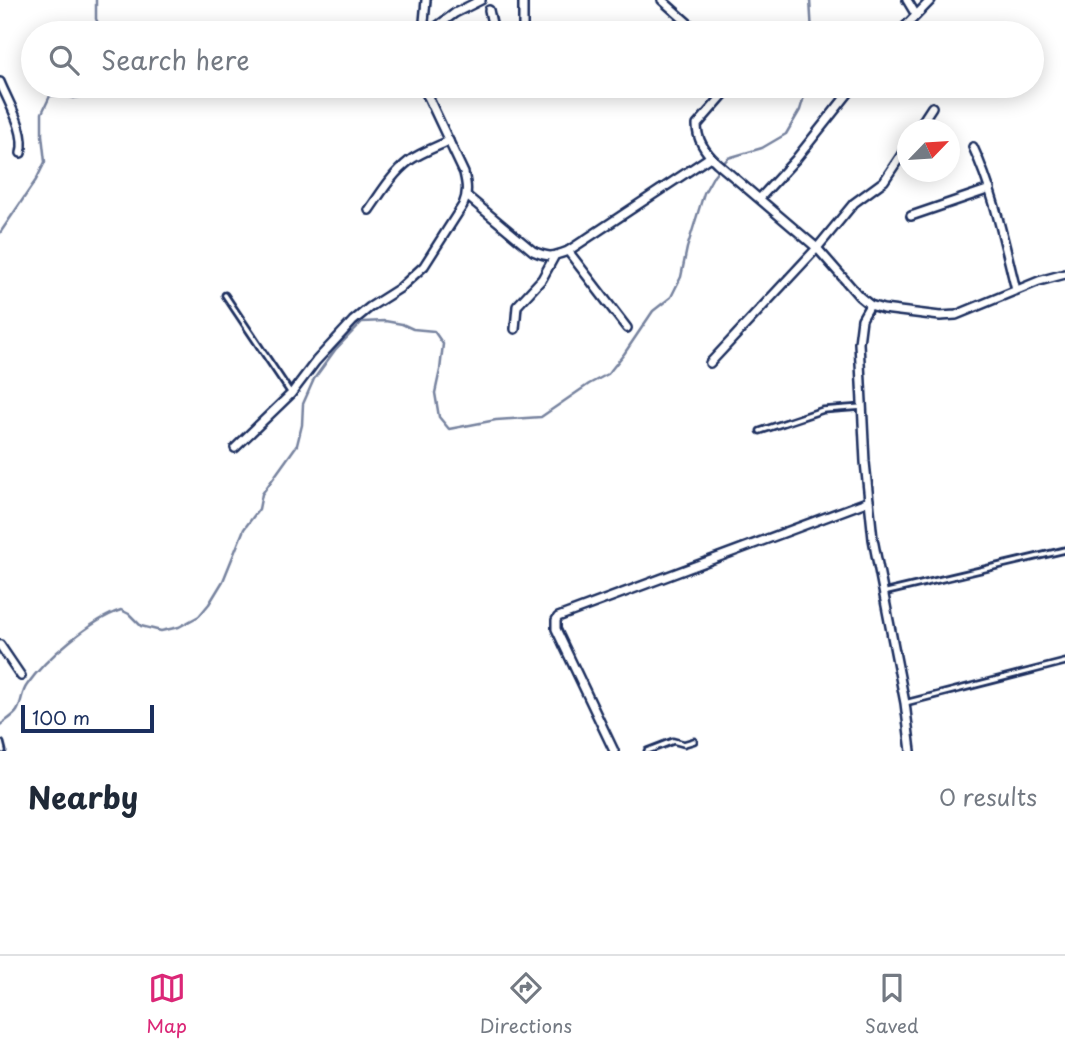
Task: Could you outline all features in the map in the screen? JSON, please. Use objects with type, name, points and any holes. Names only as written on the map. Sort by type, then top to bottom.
[{"type":"street","points":[[424,21],[426,0]]},
{"type":"street","points":[[445,21],[481,0]]},
{"type":"street","points":[[523,0],[523,21]]},
{"type":"street","points":[[662,0],[686,21]]},
{"type":"street","points":[[907,0],[916,15]]},
{"type":"street","points":[[910,21],[931,0]]},
{"type":"street","points":[[489,10],[491,21]]},
{"type":"street","points":[[0,82],[21,132],[21,153]]},
{"type":"street","points":[[235,448],[291,394],[316,361],[360,314],[400,288],[424,266],[463,205],[467,196],[464,173],[429,98]]},
{"type":"street","points":[[720,98],[696,125],[698,135],[710,157],[817,248],[870,305],[940,316],[956,315],[1016,290],[1065,274]]},
{"type":"street","points":[[760,198],[796,159],[844,98]]},
{"type":"street","points":[[924,119],[932,107]]},
{"type":"street","points":[[369,209],[403,166],[449,141]]},
{"type":"street","points":[[973,147],[990,189],[1016,290]]},
{"type":"street","points":[[467,196],[533,251],[545,257],[554,257],[568,251],[710,157]]},
{"type":"street","points":[[710,363],[817,248],[854,202],[884,181],[897,162]]},
{"type":"street","points":[[911,216],[990,189]]},
{"type":"street","points":[[568,251],[627,328]]},
{"type":"street","points":[[515,329],[517,306],[542,279],[554,257]]},
{"type":"street","points":[[870,305],[862,319],[860,330],[869,501],[873,538],[905,704],[911,751]]},
{"type":"street","points":[[614,751],[556,629],[558,617],[869,501]]},
{"type":"street","points":[[0,645],[22,676]]},
{"type":"lane","points":[[225,295],[291,394]]},
{"type":"lane","points":[[760,431],[822,410],[862,407]]},
{"type":"lane","points":[[883,593],[1065,550]]},
{"type":"lane","points":[[905,704],[1065,662]]},
{"type":"lane","points":[[647,751],[673,741],[684,744],[694,741]]},
{"type":"lane","points":[[1,743],[3,751]]},
{"type":"waterway","points":[[96,0],[97,21]]},
{"type":"waterway","points":[[810,0],[811,21]]},
{"type":"waterway","points":[[0,233],[45,162],[42,113],[49,98]]},
{"type":"waterway","points":[[0,725],[17,711],[25,688],[45,664],[96,622],[121,610],[141,626],[161,631],[179,627],[199,616],[223,581],[244,529],[259,509],[262,494],[297,445],[303,404],[314,379],[335,350],[362,322],[385,321],[413,329],[434,331],[443,344],[435,393],[439,417],[449,429],[496,420],[541,417],[608,374],[653,311],[671,297],[681,277],[704,193],[714,175],[728,158],[762,148],[786,134],[804,98]]}]
